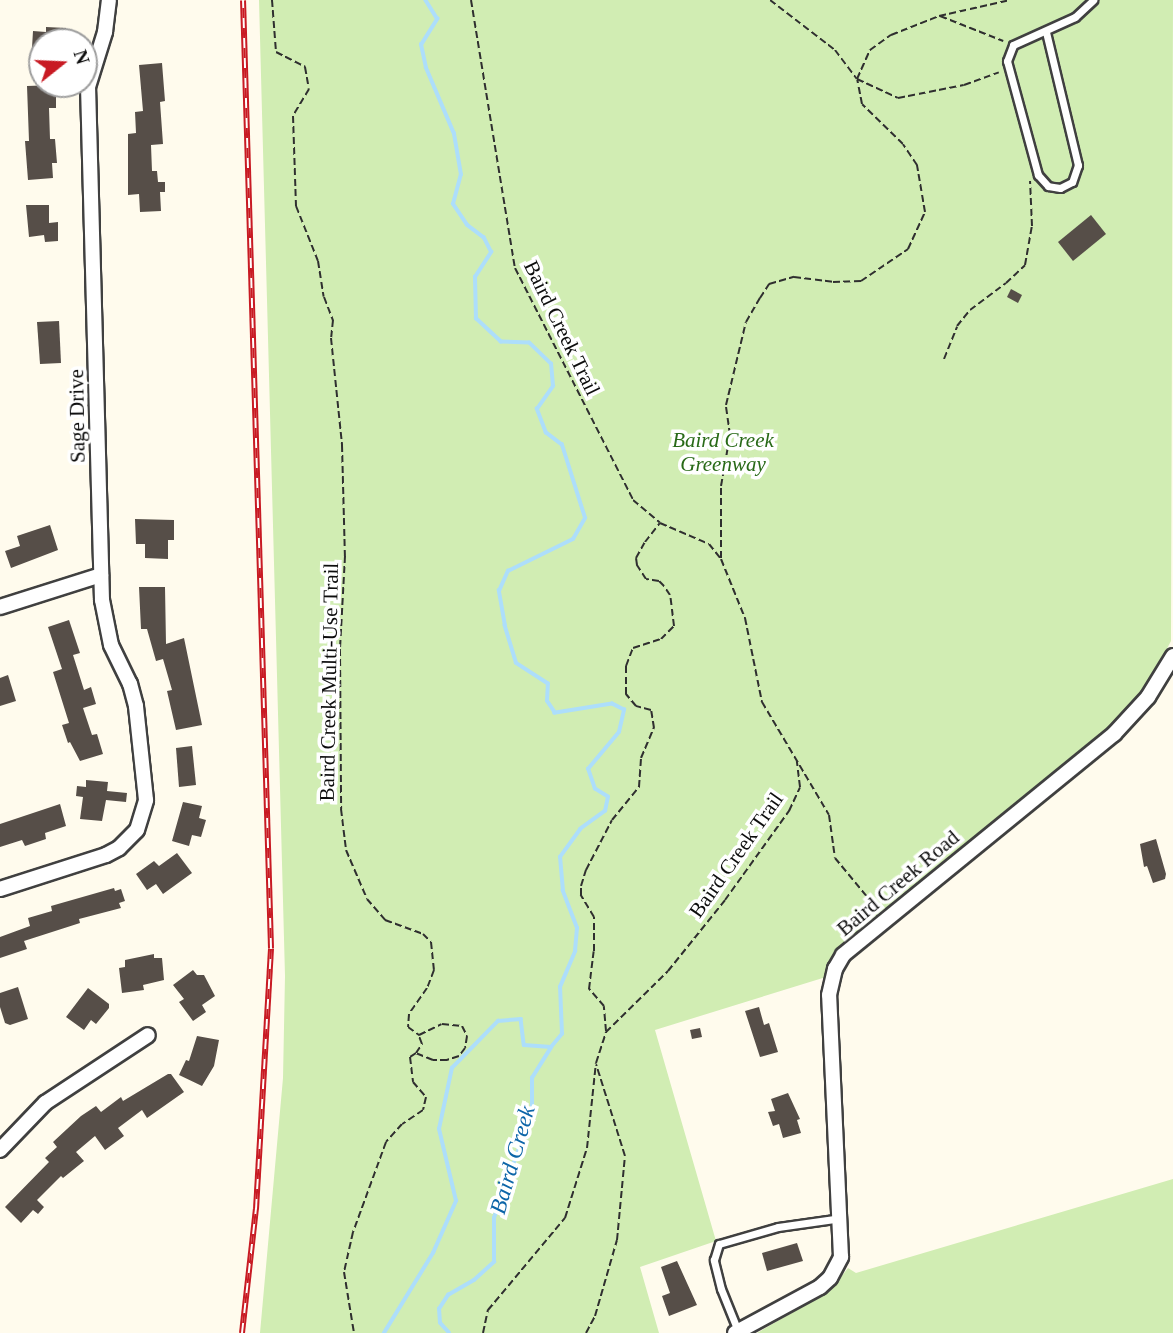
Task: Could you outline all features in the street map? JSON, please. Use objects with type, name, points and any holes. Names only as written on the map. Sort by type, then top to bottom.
[{"type":"street","name":"Sage Drive","points":[[0,889],[106,855],[129,840],[139,826],[146,800],[136,705],[104,623],[101,575],[88,87],[105,32],[109,0]]},
{"type":"street","points":[[0,607],[101,575]]},
{"type":"street","name":"Baird Creek Road","points":[[737,1332],[820,1287],[830,1278],[841,1257],[829,995],[831,981],[843,956],[886,918],[1114,734],[1148,697],[1173,656]]},
{"type":"street","points":[[1,1146],[66,1086],[125,1053],[148,1035]]},
{"type":"lane","points":[[1045,32],[1079,165],[1072,182],[1060,188],[1048,186],[1038,175],[1007,61],[1013,45],[1075,17],[1093,0]]},
{"type":"lane","points":[[737,1332],[721,1289],[714,1260],[719,1244],[778,1227],[841,1218]]},
{"type":"path","name":"Baird Creek Multi-Use Trail","points":[[272,0],[276,52],[305,66],[309,89],[293,116],[296,206],[318,261],[324,297],[333,320],[331,338],[342,445],[345,556],[340,649],[341,809],[346,850],[367,899],[385,920],[423,934],[431,942],[434,970],[427,988],[409,1014],[408,1027],[419,1035]]},
{"type":"path","name":"Baird Creek Trail","points":[[471,0],[514,268],[633,500],[660,523],[709,544],[721,559],[745,618],[762,702],[796,760],[800,788],[789,810],[725,900],[668,971],[606,1032],[596,1063],[587,1148],[565,1219],[488,1310],[483,1333]]},
{"type":"path","points":[[721,559],[721,486],[730,435],[726,405],[746,322],[760,298],[769,284],[794,277],[833,282],[861,281],[908,249],[925,212],[916,165],[903,144],[862,104],[857,79],[835,50],[770,0]]},
{"type":"path","points":[[857,79],[870,50],[891,35],[939,16],[1010,0]]},
{"type":"path","points":[[939,16],[1013,45]]},
{"type":"path","points":[[857,79],[898,98],[964,85],[1009,68]]},
{"type":"path","points":[[944,359],[957,327],[970,310],[1025,265],[1032,226],[1029,178],[1038,175]]},
{"type":"path","points":[[606,1032],[604,1006],[589,989],[594,951],[594,917],[581,895],[581,886],[582,878],[612,820],[639,787],[641,758],[654,728],[651,710],[636,706],[626,694],[626,666],[633,648],[661,639],[674,626],[670,595],[659,581],[646,579],[637,565],[636,558],[660,523]]},
{"type":"path","points":[[796,760],[829,816],[835,858],[886,918]]},
{"type":"path","points":[[354,1333],[344,1272],[364,1204],[386,1142],[402,1124],[423,1110],[426,1097],[413,1082],[410,1057],[422,1044],[419,1035],[442,1024],[462,1026],[467,1036],[465,1048],[459,1056],[447,1060],[433,1060],[416,1053]]},
{"type":"path","points":[[586,1333],[595,1315],[617,1240],[625,1156],[596,1063]]},
{"type":"green space","name":"Baird Creek Greenway","points":[[259,0],[1173,0],[1171,641],[1146,689],[1111,726],[853,936],[838,950],[826,977],[655,1030],[716,1241],[640,1267],[659,1333],[260,1333],[283,1078],[285,976]]},
{"type":"green space","points":[[1173,1179],[1173,1333],[757,1333],[830,1291],[848,1268],[856,1273]]},
{"type":"building","points":[[162,63],[165,101],[160,102],[163,144],[151,145],[152,171],[157,171],[158,182],[165,182],[165,192],[160,192],[161,211],[140,212],[139,194],[128,195],[128,134],[136,133],[135,112],[143,111],[139,65]]},
{"type":"building","points":[[27,86],[28,98],[56,98],[56,108],[49,108],[50,139],[55,139],[57,163],[52,163],[53,178],[28,180],[25,141],[29,141]]},
{"type":"building","points":[[26,205],[49,205],[49,223],[58,222],[58,241],[45,242],[44,235],[29,237]]},
{"type":"building","points":[[1091,215],[1106,234],[1073,261],[1058,242]]},
{"type":"building","points":[[1011,289],[1022,295],[1018,303],[1007,297]]},
{"type":"building","points":[[59,321],[61,363],[40,364],[37,322]]},
{"type":"building","points":[[135,519],[174,520],[174,540],[168,540],[168,559],[145,558],[145,544],[136,544]]},
{"type":"building","points":[[50,525],[58,550],[11,568],[5,551],[20,546],[17,536]]},
{"type":"building","points":[[139,587],[165,587],[166,644],[184,638],[202,725],[176,730],[167,691],[172,690],[163,659],[156,661],[147,629],[141,629]]},
{"type":"building","points":[[69,620],[80,653],[73,655],[84,690],[91,687],[96,704],[83,708],[92,735],[97,734],[103,754],[80,761],[70,742],[68,743],[62,725],[69,723],[53,672],[62,669],[48,627]]},
{"type":"building","points":[[8,675],[16,701],[0,706],[0,678]]},
{"type":"building","points":[[192,746],[196,785],[179,787],[176,748]]},
{"type":"building","points":[[86,780],[108,782],[107,791],[127,793],[126,802],[106,800],[102,821],[80,819],[83,797],[76,796],[77,786],[86,787]]},
{"type":"building","points":[[183,802],[202,806],[199,818],[206,820],[201,837],[192,835],[189,846],[172,841]]},
{"type":"building","points":[[60,804],[66,826],[45,833],[46,839],[25,846],[22,840],[0,847],[0,824]]},
{"type":"building","points":[[1156,839],[1166,874],[1165,879],[1153,883],[1147,866],[1144,867],[1140,844]]},
{"type":"building","points":[[177,853],[192,873],[163,894],[156,884],[147,890],[136,874],[154,861],[159,866]]},
{"type":"building","points":[[114,888],[115,891],[121,889],[125,901],[119,903],[121,908],[79,919],[80,923],[24,941],[27,949],[0,958],[0,937],[30,926],[28,918],[52,911],[51,906]]},
{"type":"building","points":[[154,954],[154,958],[162,958],[164,980],[143,985],[144,990],[122,993],[119,968],[125,967],[125,960]]},
{"type":"building","points":[[193,970],[197,975],[204,975],[215,996],[202,1005],[206,1012],[193,1021],[179,1002],[184,999],[173,985]]},
{"type":"building","points":[[18,987],[28,1019],[10,1025],[5,1023],[0,1007],[0,993]]},
{"type":"building","points":[[88,988],[109,1004],[109,1008],[96,1024],[91,1020],[84,1030],[66,1017]]},
{"type":"building","points":[[759,1007],[764,1025],[769,1023],[778,1052],[760,1057],[745,1011]]},
{"type":"building","points":[[700,1028],[702,1037],[692,1039],[690,1030]]},
{"type":"building","points":[[197,1036],[219,1040],[214,1066],[202,1086],[179,1075],[186,1060],[189,1061]]},
{"type":"building","points":[[171,1074],[184,1092],[147,1118],[142,1110],[118,1128],[124,1136],[105,1150],[95,1136],[76,1152],[84,1161],[63,1178],[61,1176],[37,1200],[44,1207],[38,1214],[33,1210],[21,1223],[5,1207],[49,1162],[45,1158],[57,1147],[53,1142],[81,1116],[96,1106],[101,1112],[121,1097],[123,1101]]},
{"type":"building","points":[[788,1093],[800,1119],[797,1120],[801,1133],[783,1138],[779,1124],[773,1126],[768,1112],[775,1111],[771,1099]]},
{"type":"building","points":[[797,1243],[803,1261],[767,1271],[762,1253]]},
{"type":"building","points":[[677,1261],[697,1305],[669,1316],[662,1296],[670,1293],[661,1267]]},
{"type":"waterway","name":"Baird Creek","points":[[384,1333],[433,1253],[456,1201],[439,1129],[452,1068],[498,1021],[521,1019],[524,1045],[551,1047],[562,1034],[560,987],[575,951],[577,928],[563,891],[560,857],[580,829],[605,811],[608,797],[595,789],[588,769],[619,732],[624,710],[612,704],[555,713],[547,701],[548,684],[516,663],[505,626],[499,591],[508,571],[573,539],[585,518],[562,445],[546,433],[537,409],[553,386],[551,364],[529,343],[501,342],[476,319],[475,277],[491,252],[484,238],[467,225],[453,204],[461,175],[454,134],[426,68],[421,45],[437,19],[425,0]]},
{"type":"waterway","name":"Baird Creek","points":[[449,1333],[440,1323],[439,1309],[448,1295],[474,1280],[494,1262],[494,1218],[532,1112],[532,1078],[551,1048]]},
{"type":"railway","points":[[242,1333],[256,1209],[271,948],[243,0]]}]
